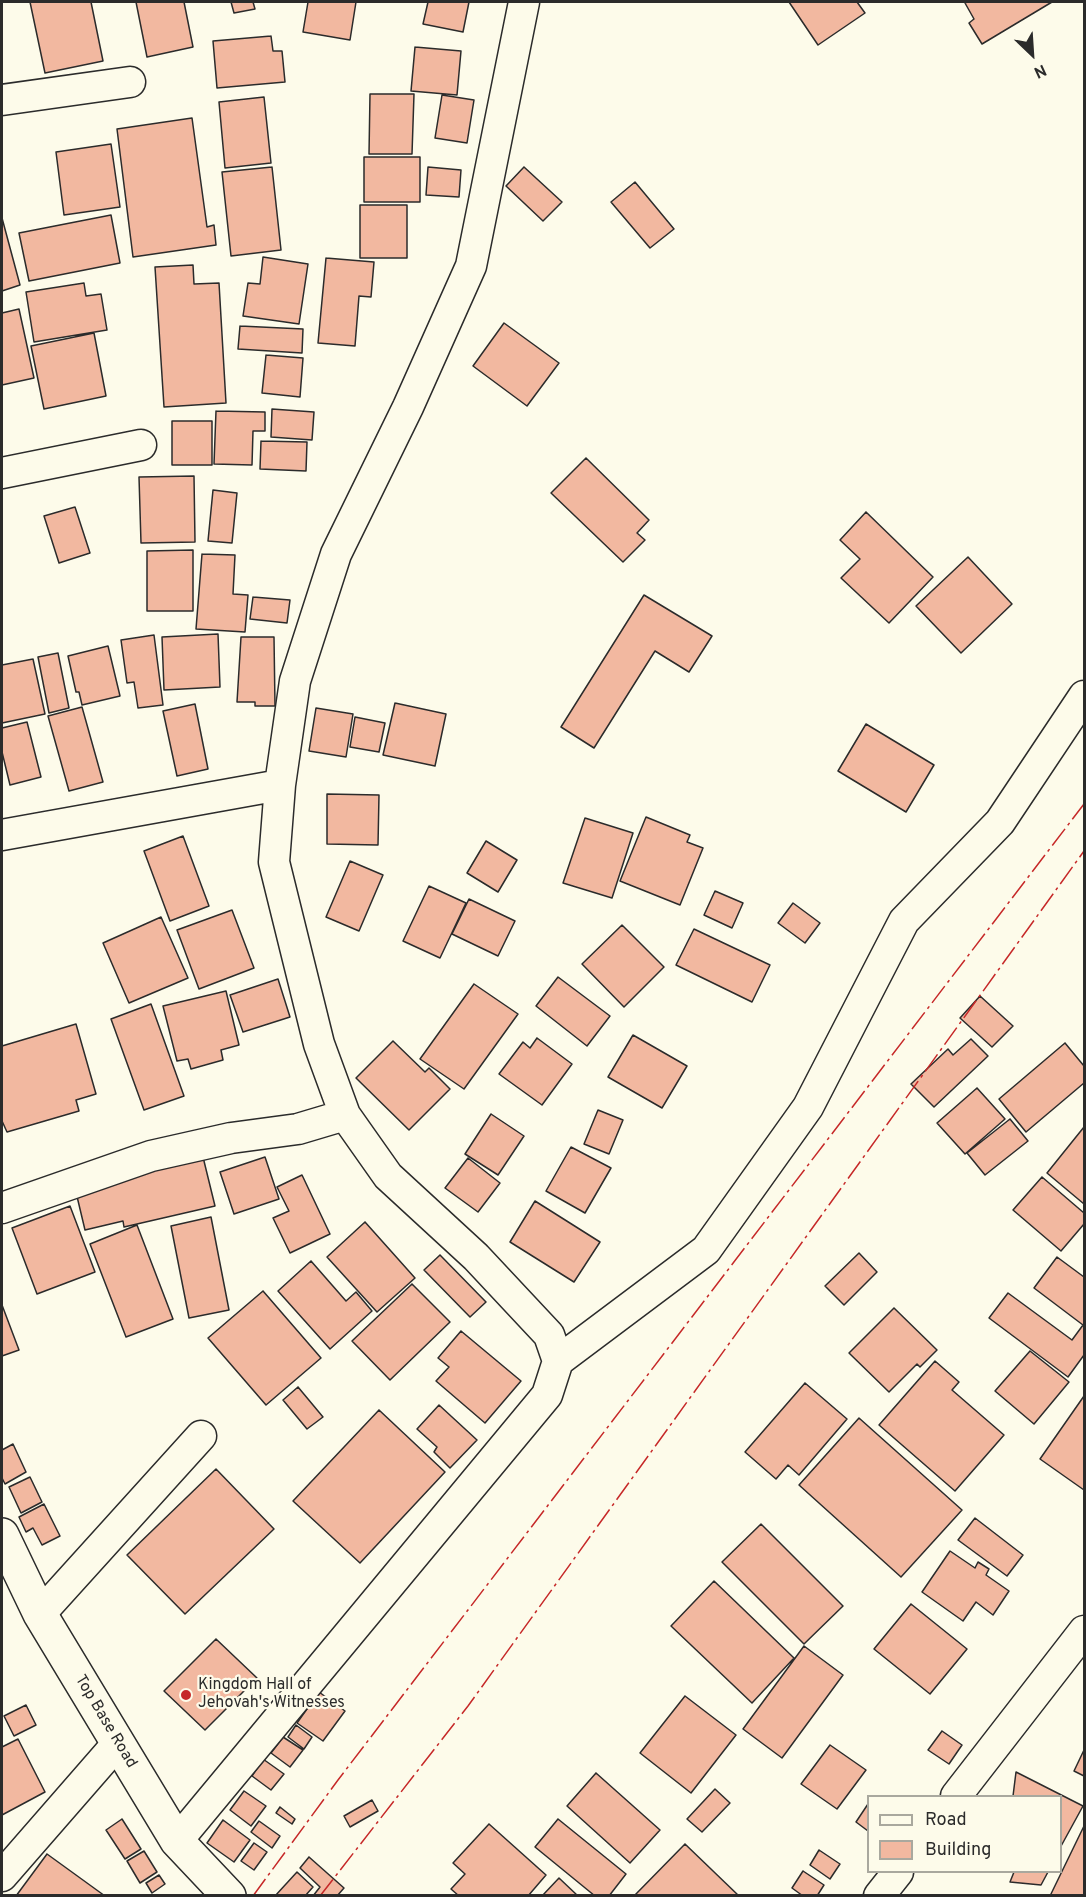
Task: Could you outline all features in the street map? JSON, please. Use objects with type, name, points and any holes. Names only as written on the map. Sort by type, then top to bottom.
[{"type":"street","points":[[524,2],[471,266],[408,407],[336,554],[295,681],[280,785],[274,862],[319,1044],[345,1115],[388,1176],[476,1257],[549,1335],[558,1361]]},
{"type":"street","points":[[2,100],[130,82]]},
{"type":"street","points":[[2,473],[141,445]]},
{"type":"street","points":[[177,1841],[547,1395],[558,1361],[706,1250],[808,1107],[904,921],[1000,822],[1084,696]]},
{"type":"street","points":[[2,835],[280,785]]},
{"type":"street","points":[[2,1208],[150,1156],[231,1138],[298,1129],[345,1115]]},
{"type":"street","points":[[40,1614],[201,1436]]},
{"type":"street","name":"Top Base Road","points":[[2,1535],[40,1614],[177,1841],[229,1896]]},
{"type":"street","points":[[958,1795],[1084,1630]]},
{"type":"street","points":[[2,1876],[117,1744]]},
{"type":"street","points":[[879,1896],[897,1873]]},
{"type":"building","points":[[30,2],[91,2],[103,61],[45,73]]},
{"type":"building","points":[[136,2],[184,2],[193,47],[147,57]]},
{"type":"building","points":[[231,2],[253,2],[255,9],[234,13]]},
{"type":"building","points":[[308,2],[356,2],[350,40],[303,32]]},
{"type":"building","points":[[428,2],[469,2],[463,32],[423,24]]},
{"type":"building","points":[[789,2],[857,2],[865,13],[818,45]]},
{"type":"building","points":[[1052,2],[982,44],[969,23],[974,19],[965,3]]},
{"type":"building","points":[[271,36],[273,51],[282,51],[285,82],[217,88],[213,41]]},
{"type":"building","points":[[415,47],[461,51],[457,95],[411,91]]},
{"type":"building","points":[[370,94],[414,94],[412,154],[369,154]]},
{"type":"building","points":[[442,95],[474,100],[467,143],[435,138]]},
{"type":"building","points":[[264,97],[271,163],[225,168],[219,102]]},
{"type":"building","points":[[192,118],[207,227],[214,225],[216,245],[133,257],[117,129]]},
{"type":"building","points":[[111,144],[120,207],[64,215],[56,152]]},
{"type":"building","points":[[364,157],[420,157],[420,202],[364,202]]},
{"type":"building","points":[[272,167],[281,250],[231,256],[222,172]]},
{"type":"building","points":[[428,167],[461,170],[459,197],[426,195]]},
{"type":"building","points":[[524,167],[562,202],[543,221],[506,186]]},
{"type":"building","points":[[635,182],[674,229],[650,248],[611,202]]},
{"type":"building","points":[[360,205],[407,205],[407,258],[360,258]]},
{"type":"building","points":[[111,215],[120,263],[29,281],[19,233]]},
{"type":"building","points":[[2,218],[20,285],[2,291]]},
{"type":"building","points":[[263,257],[308,264],[299,324],[243,316],[248,283],[260,284]]},
{"type":"building","points":[[326,258],[374,262],[371,297],[359,296],[355,346],[318,343]]},
{"type":"building","points":[[193,265],[194,284],[219,283],[226,403],[164,407],[155,267]]},
{"type":"building","points":[[84,283],[86,296],[101,294],[107,330],[34,342],[26,292]]},
{"type":"building","points":[[19,309],[34,378],[2,385],[2,313]]},
{"type":"building","points":[[504,323],[559,363],[527,406],[473,366]]},
{"type":"building","points":[[240,326],[303,329],[302,353],[238,349]]},
{"type":"building","points":[[94,333],[106,396],[44,409],[31,346]]},
{"type":"building","points":[[266,355],[303,358],[300,397],[262,393]]},
{"type":"building","points":[[272,409],[314,412],[312,440],[271,437]]},
{"type":"building","points":[[216,411],[265,412],[265,431],[253,431],[252,465],[214,464]]},
{"type":"building","points":[[172,421],[212,421],[212,465],[172,465]]},
{"type":"building","points":[[261,441],[307,442],[306,471],[260,469]]},
{"type":"building","points":[[586,458],[649,520],[637,533],[645,540],[623,562],[551,493]]},
{"type":"building","points":[[194,476],[195,542],[141,543],[139,477]]},
{"type":"building","points":[[213,490],[237,493],[232,543],[208,541]]},
{"type":"building","points":[[75,507],[90,553],[59,563],[44,516]]},
{"type":"building","points":[[866,512],[933,577],[889,623],[841,578],[860,559],[840,540]]},
{"type":"building","points":[[193,550],[193,611],[147,611],[147,551]]},
{"type":"building","points":[[202,554],[235,555],[233,594],[248,595],[245,632],[196,629]]},
{"type":"building","points":[[968,557],[1012,604],[961,653],[916,606]]},
{"type":"building","points":[[644,595],[712,636],[689,672],[655,651],[594,748],[561,727]]},
{"type":"building","points":[[253,597],[290,600],[287,623],[250,619]]},
{"type":"building","points":[[218,634],[220,687],[164,690],[162,637]]},
{"type":"building","points":[[154,635],[163,705],[138,708],[134,682],[127,683],[121,640]]},
{"type":"building","points":[[241,637],[274,637],[275,706],[255,706],[255,702],[237,702]]},
{"type":"building","points":[[108,646],[120,696],[82,705],[79,692],[76,692],[68,656]]},
{"type":"building","points":[[58,653],[69,708],[49,713],[38,657]]},
{"type":"building","points":[[33,659],[45,714],[2,723],[2,665]]},
{"type":"building","points":[[395,703],[446,714],[435,766],[383,755]]},
{"type":"building","points":[[195,704],[208,769],[177,776],[163,711]]},
{"type":"building","points":[[82,707],[103,782],[69,791],[48,716]]},
{"type":"building","points":[[316,708],[353,714],[346,757],[309,751]]},
{"type":"building","points":[[355,717],[385,723],[379,752],[350,747]]},
{"type":"building","points":[[27,722],[41,777],[10,785],[2,752],[2,728]]},
{"type":"building","points":[[866,724],[934,765],[906,812],[838,771]]},
{"type":"building","points":[[327,794],[379,795],[378,845],[327,844]]},
{"type":"building","points":[[646,817],[690,835],[687,842],[703,848],[680,905],[620,881]]},
{"type":"building","points":[[585,818],[633,833],[612,898],[563,883]]},
{"type":"building","points":[[183,836],[209,906],[170,921],[144,851]]},
{"type":"building","points":[[486,841],[517,860],[498,892],[467,873]]},
{"type":"building","points":[[350,861],[383,875],[359,931],[326,917]]},
{"type":"building","points":[[429,886],[466,903],[440,958],[403,941]]},
{"type":"building","points":[[715,891],[743,903],[732,928],[704,915]]},
{"type":"building","points":[[469,899],[515,921],[498,956],[452,934]]},
{"type":"building","points":[[793,903],[820,923],[805,943],[778,923]]},
{"type":"building","points":[[232,910],[254,968],[199,989],[177,930]]},
{"type":"building","points":[[161,917],[188,978],[129,1003],[103,943]]},
{"type":"building","points":[[622,925],[664,967],[624,1007],[582,964]]},
{"type":"building","points":[[694,929],[770,965],[752,1002],[676,965]]},
{"type":"building","points":[[558,977],[610,1016],[587,1046],[536,1006]]},
{"type":"building","points":[[278,979],[290,1017],[243,1032],[230,995]]},
{"type":"building","points":[[474,984],[518,1014],[464,1089],[420,1059]]},
{"type":"building","points":[[226,991],[239,1045],[221,1050],[223,1060],[191,1069],[188,1059],[177,1061],[163,1006]]},
{"type":"building","points":[[980,996],[1013,1026],[992,1047],[960,1018]]},
{"type":"building","points":[[151,1004],[184,1096],[144,1110],[111,1019]]},
{"type":"building","points":[[76,1024],[96,1094],[76,1100],[79,1111],[7,1132],[2,1121],[2,1046]]},
{"type":"building","points":[[633,1035],[687,1066],[662,1108],[608,1077]]},
{"type":"building","points":[[537,1038],[572,1064],[542,1105],[499,1074],[523,1042],[530,1048]]},
{"type":"building","points":[[971,1039],[988,1056],[934,1107],[911,1084],[948,1049],[953,1055]]},
{"type":"building","points":[[393,1041],[425,1072],[429,1068],[450,1089],[409,1130],[356,1078]]},
{"type":"building","points":[[1065,1043],[1084,1066],[1084,1083],[1026,1132],[999,1099]]},
{"type":"building","points":[[977,1088],[1005,1119],[965,1154],[937,1123]]},
{"type":"building","points":[[598,1110],[623,1120],[609,1154],[584,1144]]},
{"type":"building","points":[[491,1114],[524,1136],[498,1175],[465,1154]]},
{"type":"building","points":[[1010,1119],[1028,1141],[985,1175],[967,1153]]},
{"type":"building","points":[[1084,1127],[1084,1204],[1047,1173]]},
{"type":"building","points":[[571,1147],[611,1168],[585,1213],[546,1191]]},
{"type":"building","points":[[203,1157],[215,1206],[124,1227],[123,1221],[85,1230],[75,1188]]},
{"type":"building","points":[[265,1157],[279,1199],[234,1214],[220,1172]]},
{"type":"building","points":[[468,1158],[500,1183],[478,1212],[445,1188]]},
{"type":"building","points":[[302,1175],[330,1234],[290,1253],[273,1218],[289,1211],[277,1187]]},
{"type":"building","points":[[1042,1177],[1084,1213],[1084,1224],[1061,1251],[1013,1210]]},
{"type":"building","points":[[535,1201],[600,1242],[574,1282],[510,1242]]},
{"type":"building","points":[[70,1206],[95,1272],[37,1294],[12,1228]]},
{"type":"building","points":[[211,1217],[229,1310],[189,1318],[171,1226]]},
{"type":"building","points":[[365,1222],[415,1278],[377,1312],[327,1257]]},
{"type":"building","points":[[137,1225],[173,1319],[126,1337],[90,1244]]},
{"type":"building","points":[[859,1253],[877,1272],[844,1305],[825,1286]]},
{"type":"building","points":[[440,1255],[486,1302],[470,1317],[424,1270]]},
{"type":"building","points":[[1057,1257],[1084,1277],[1084,1355],[1068,1377],[989,1318],[1008,1293],[1072,1340],[1083,1325],[1034,1288]]},
{"type":"building","points":[[311,1261],[346,1301],[356,1292],[372,1311],[330,1349],[278,1291]]},
{"type":"building","points":[[412,1284],[450,1322],[390,1380],[352,1341]]},
{"type":"building","points":[[263,1291],[321,1358],[266,1405],[208,1338]]},
{"type":"building","points":[[2,1305],[19,1350],[2,1356]]},
{"type":"building","points":[[894,1308],[937,1350],[920,1367],[917,1364],[889,1392],[849,1353]]},
{"type":"building","points":[[461,1331],[521,1381],[485,1423],[436,1381],[449,1367],[438,1358]]},
{"type":"building","points":[[1030,1351],[1069,1382],[1034,1424],[995,1391]]},
{"type":"building","points":[[935,1361],[959,1382],[952,1390],[1004,1435],[955,1491],[879,1425]]},
{"type":"building","points":[[805,1383],[847,1419],[799,1475],[788,1465],[776,1479],[745,1452]]},
{"type":"building","points":[[298,1387],[323,1417],[307,1429],[283,1400]]},
{"type":"building","points":[[1084,1396],[1084,1490],[1040,1459]]},
{"type":"building","points":[[439,1405],[477,1440],[450,1468],[434,1452],[437,1447],[417,1429]]},
{"type":"building","points":[[379,1410],[445,1472],[360,1563],[293,1501]]},
{"type":"building","points":[[859,1418],[962,1510],[901,1577],[799,1485]]},
{"type":"building","points":[[13,1444],[26,1472],[5,1484],[2,1478],[2,1450]]},
{"type":"building","points":[[216,1469],[274,1529],[185,1614],[127,1555]]},
{"type":"building","points":[[30,1477],[42,1502],[21,1513],[9,1487]]},
{"type":"building","points":[[44,1504],[60,1536],[42,1545],[33,1528],[26,1532],[19,1517]]},
{"type":"building","points":[[975,1518],[1023,1555],[1007,1576],[958,1540]]},
{"type":"building","points":[[761,1524],[843,1606],[804,1644],[722,1562]]},
{"type":"building","points":[[950,1551],[975,1568],[978,1562],[989,1569],[986,1575],[1009,1591],[993,1615],[976,1602],[963,1621],[922,1592]]},
{"type":"building","points":[[714,1581],[794,1658],[752,1703],[671,1626]]},
{"type":"building","points":[[911,1604],[967,1649],[930,1694],[874,1649]]},
{"type":"building","points":[[216,1639],[257,1678],[205,1730],[164,1691]]},
{"type":"building","points":[[804,1646],[843,1675],[782,1758],[743,1729]]},
{"type":"building","points":[[319,1692],[345,1711],[323,1741],[297,1723]]},
{"type":"building","points":[[685,1696],[736,1735],[691,1793],[640,1753]]},
{"type":"building","points":[[26,1705],[36,1725],[14,1736],[4,1716]]},
{"type":"building","points":[[296,1725],[312,1737],[304,1749],[288,1737]]},
{"type":"building","points":[[942,1731],[962,1745],[949,1764],[928,1750]]},
{"type":"building","points":[[283,1737],[303,1750],[290,1767],[271,1753]]},
{"type":"building","points":[[18,1739],[45,1792],[2,1815],[2,1747]]},
{"type":"building","points":[[830,1745],[866,1770],[837,1809],[801,1784]]},
{"type":"building","points":[[1084,1750],[1084,1776],[1074,1771]]},
{"type":"building","points":[[263,1759],[284,1774],[271,1790],[252,1776]]},
{"type":"building","points":[[1016,1772],[1061,1795],[1013,1795]]},
{"type":"building","points":[[596,1773],[660,1830],[630,1863],[567,1806]]},
{"type":"building","points":[[715,1789],[730,1803],[702,1832],[687,1819]]},
{"type":"building","points":[[244,1791],[266,1806],[251,1826],[230,1810]]},
{"type":"building","points":[[1062,1795],[1083,1806],[1062,1844]]},
{"type":"building","points":[[372,1800],[378,1811],[350,1827],[344,1816]]},
{"type":"building","points":[[867,1806],[867,1830],[856,1822]]},
{"type":"building","points":[[280,1807],[295,1819],[292,1824],[276,1813]]},
{"type":"building","points":[[122,1819],[141,1849],[125,1859],[106,1830]]},
{"type":"building","points":[[558,1819],[626,1874],[609,1896],[595,1896],[535,1847]]},
{"type":"building","points":[[223,1820],[250,1840],[234,1862],[207,1843]]},
{"type":"building","points":[[259,1821],[280,1836],[272,1848],[251,1832]]},
{"type":"building","points":[[489,1824],[546,1875],[528,1896],[459,1896],[451,1889],[465,1874],[453,1863]]},
{"type":"building","points":[[1084,1826],[1084,1896],[1050,1896]]},
{"type":"building","points":[[254,1843],[267,1852],[254,1870],[241,1861]]},
{"type":"building","points":[[685,1844],[739,1896],[634,1896]]},
{"type":"building","points":[[819,1850],[840,1864],[830,1879],[810,1865]]},
{"type":"building","points":[[144,1851],[157,1872],[140,1883],[127,1861]]},
{"type":"building","points":[[47,1854],[105,1896],[16,1896]]},
{"type":"building","points":[[309,1857],[344,1888],[337,1896],[313,1896],[320,1887],[300,1868]]},
{"type":"building","points":[[803,1871],[824,1885],[817,1896],[803,1896],[792,1888]]},
{"type":"building","points":[[297,1872],[313,1887],[305,1896],[275,1896]]},
{"type":"building","points":[[1014,1873],[1047,1873],[1041,1885],[1010,1882]]},
{"type":"building","points":[[159,1875],[165,1884],[152,1893],[146,1883]]},
{"type":"building","points":[[559,1878],[578,1896],[542,1896]]},
{"type":"power","points":[[253,1896],[338,1780],[1084,804]]},
{"type":"power","points":[[320,1896],[468,1706],[1084,851]]},
{"type":"place","name":"Kingdom Hall of Jehovah's Witnesses","points":[[186,1695]]}]
